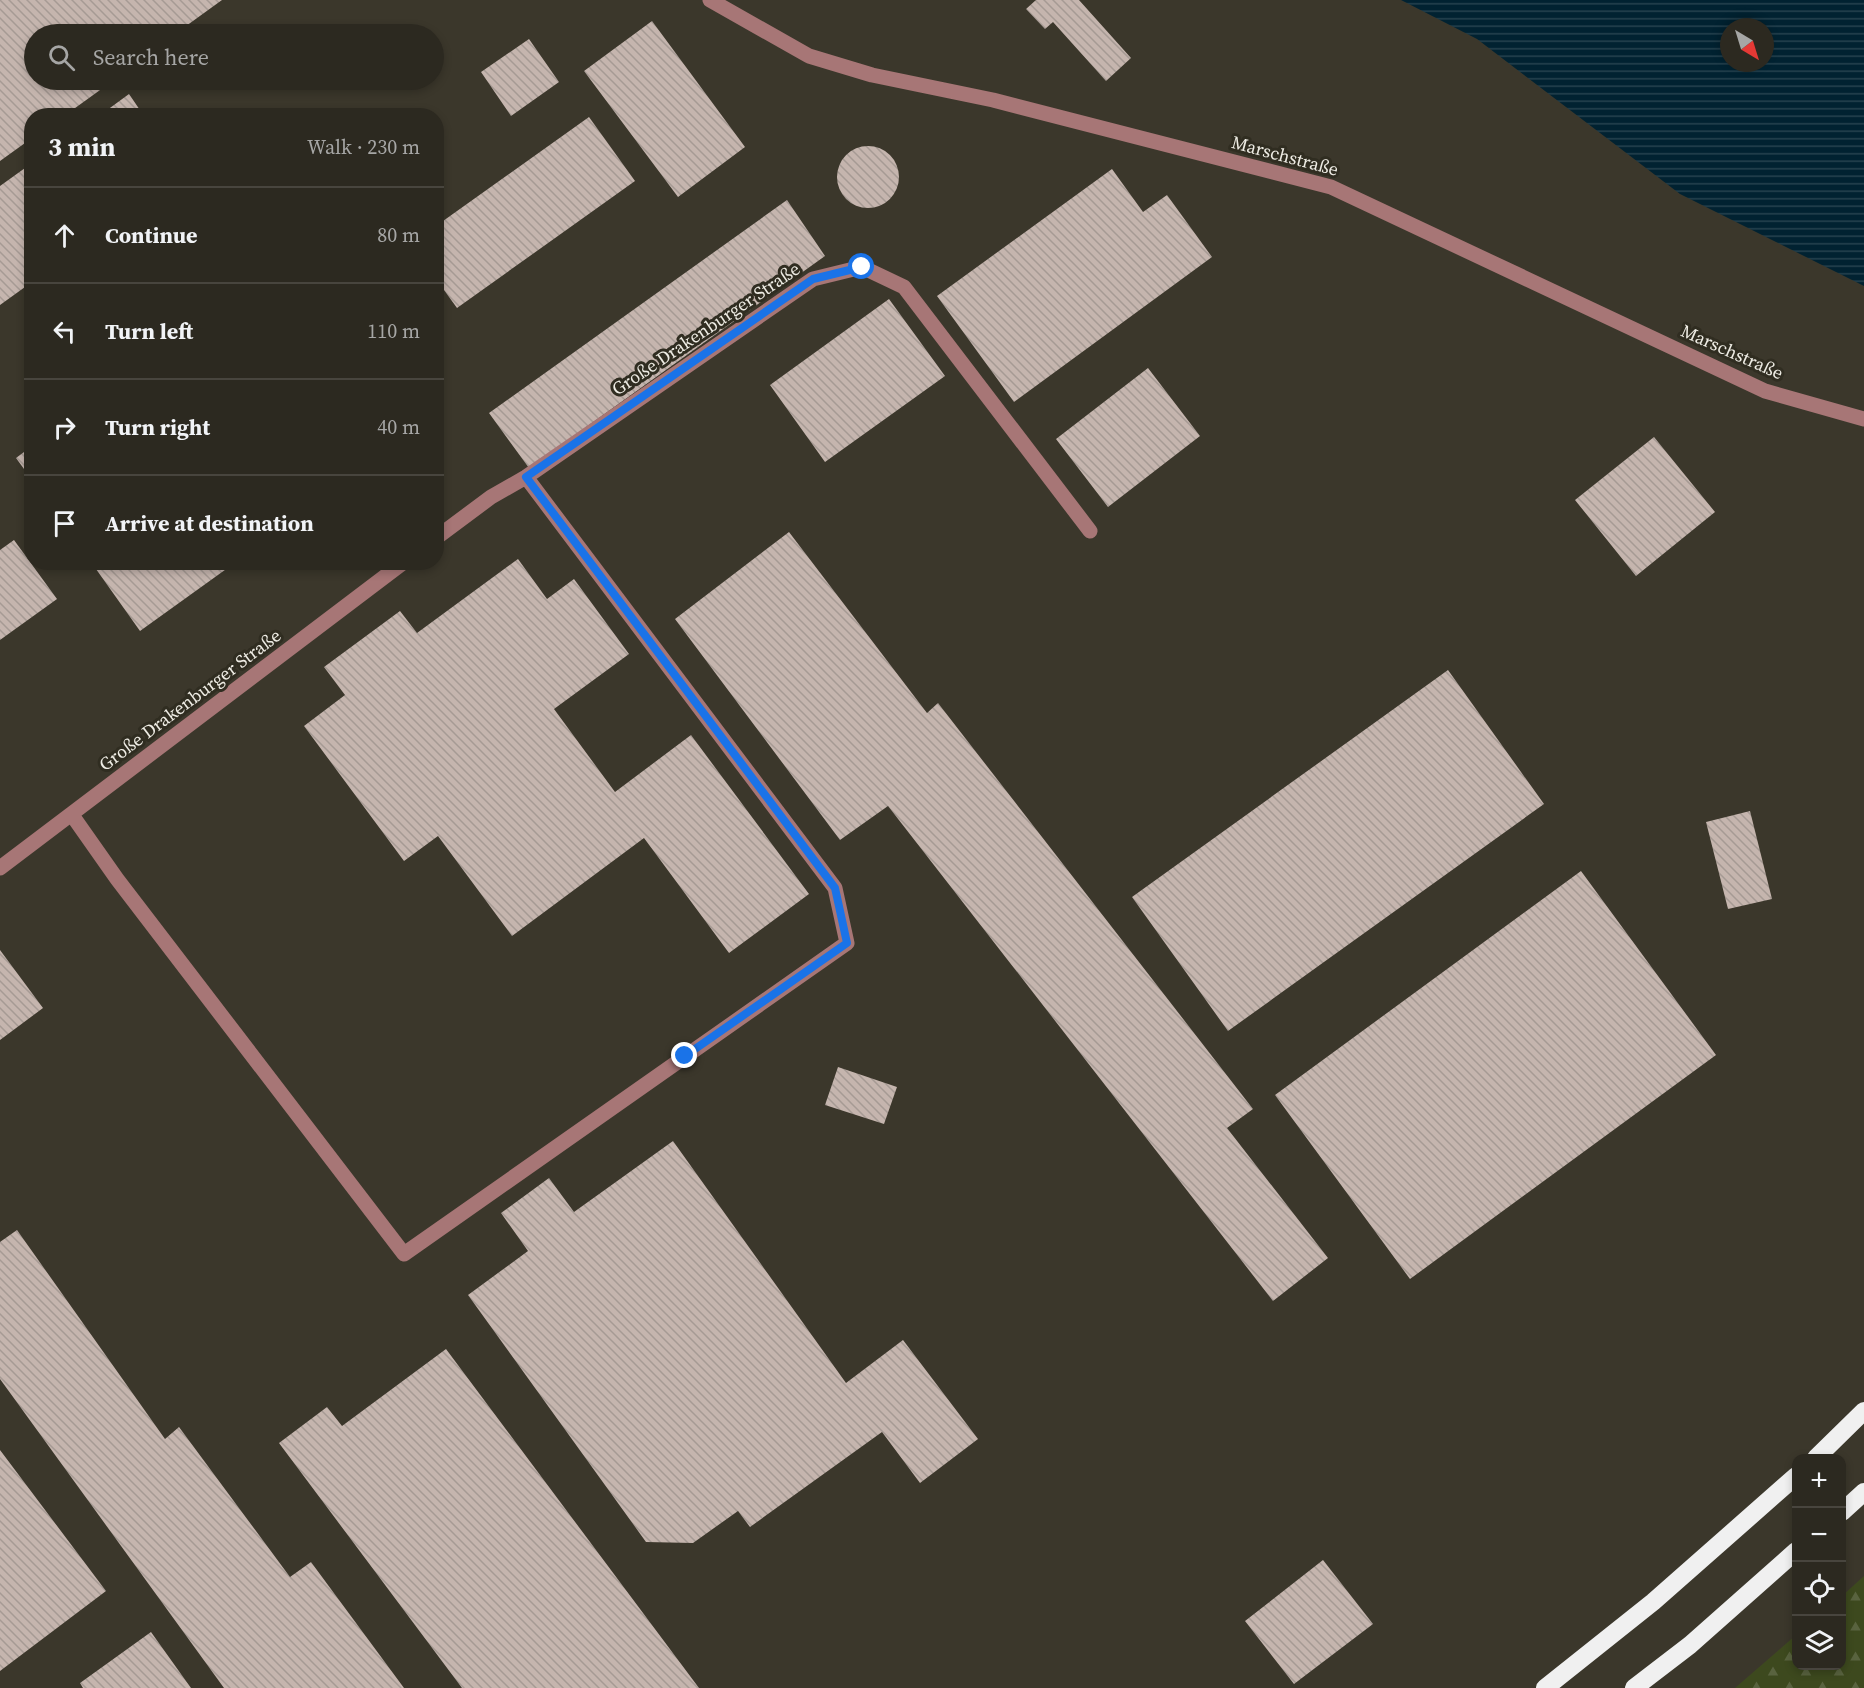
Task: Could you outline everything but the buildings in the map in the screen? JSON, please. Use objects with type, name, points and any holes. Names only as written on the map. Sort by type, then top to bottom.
[{"type":"highway","points":[[1820,1454],[1864,1411]]},
{"type":"highway","points":[[1545,1688],[1653,1602],[1792,1480]]},
{"type":"highway","points":[[1846,1508],[1864,1492]]},
{"type":"highway","points":[[1634,1688],[1690,1645],[1792,1555]]},
{"type":"street","name":"Marschstraße","points":[[710,0],[809,56],[851,69],[993,100],[1331,187],[1765,391],[1864,419]]},
{"type":"street","name":"Große Drakenburger Straße","points":[[444,532],[491,497],[526,477],[813,279],[862,267],[904,287],[1090,531]]},
{"type":"street","points":[[72,815],[117,879],[404,1254],[847,943],[835,888],[526,477]]},
{"type":"street","name":"Große Drakenburger Straße","points":[[0,868],[394,570]]},
{"type":"green space","points":[[1864,1576],[1864,1688],[1735,1688],[1792,1638],[1792,1670],[1846,1670],[1846,1592]]},
{"type":"water","points":[[1401,0],[1864,0],[1864,286],[1680,194],[1477,39]]},
{"type":"route","points":[[685,1056],[847,943],[835,888],[526,477],[813,279],[862,267]]}]
